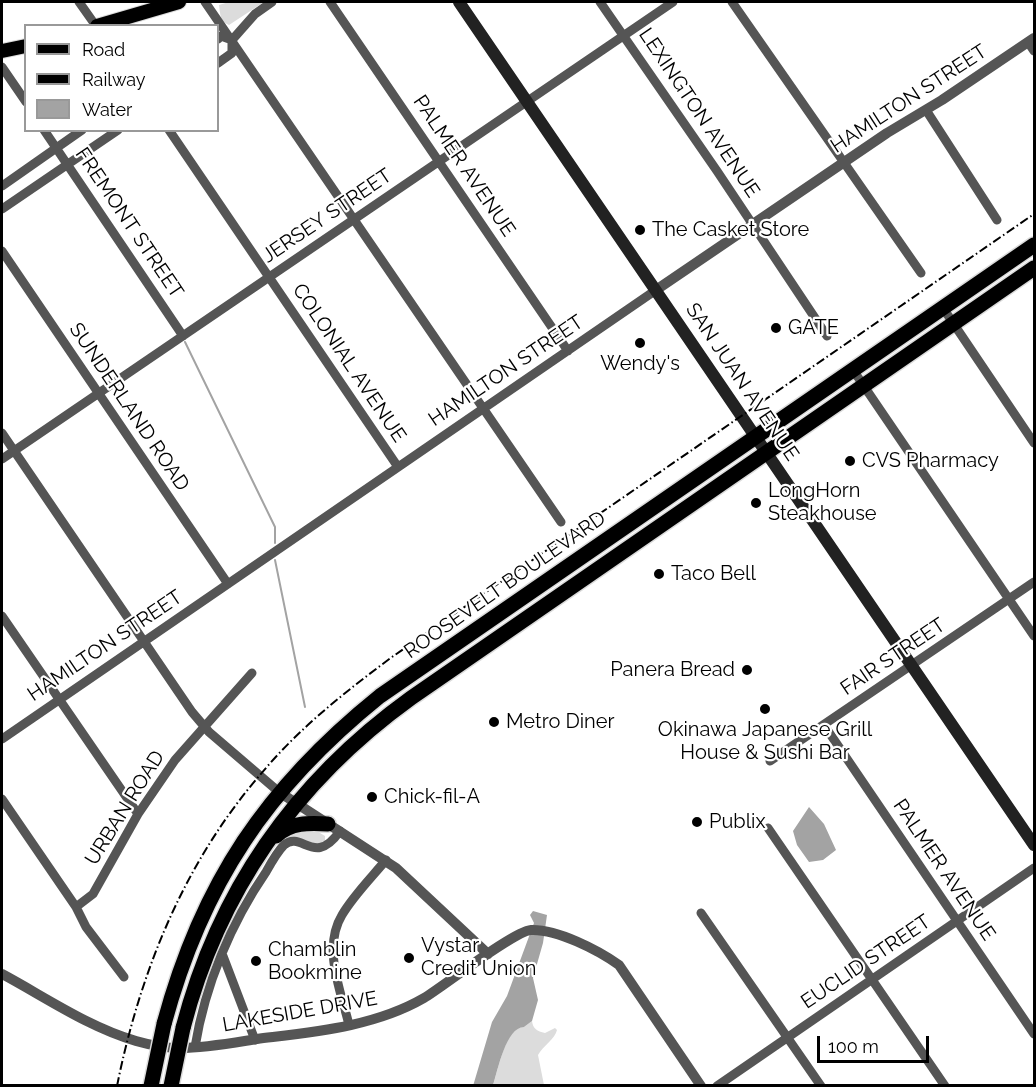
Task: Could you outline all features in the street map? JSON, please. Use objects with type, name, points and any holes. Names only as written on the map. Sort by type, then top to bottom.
[{"type":"highway","name":"ROOSEVELT BOULEVARD","points":[[151,1086],[164,1024],[186,956],[214,891],[247,835],[279,792],[317,750],[380,696],[1035,245]]},
{"type":"highway","name":"ROOSEVELT BOULEVARD","points":[[171,1086],[183,1028],[203,961],[217,927],[238,888],[296,804],[322,774],[355,742],[411,698],[863,386],[1034,271]]},
{"type":"highway","points":[[608,562],[608,554],[614,546],[650,520],[658,512],[663,501]]},
{"type":"highway","points":[[380,696],[399,694],[411,698],[413,684],[436,657]]},
{"type":"highway","points":[[265,846],[281,831],[289,827],[311,823],[334,827]]},
{"type":"main road","points":[[104,24],[179,2]]},
{"type":"main road","name":"SAN JUAN AVENUE","points":[[459,2],[1035,845]]},
{"type":"main road","points":[[2,51],[24,46]]},
{"type":"street","points":[[79,2],[96,24]]},
{"type":"street","points":[[205,2],[561,522]]},
{"type":"street","points":[[219,62],[232,53],[232,40],[255,14],[272,2]]},
{"type":"street","name":"PALMER AVENUE","points":[[330,2],[568,351]]},
{"type":"street","name":"LEXINGTON AVENUE","points":[[600,2],[826,336]]},
{"type":"street","name":"JERSEY STREET","points":[[2,459],[673,2]]},
{"type":"street","points":[[732,2],[921,273]]},
{"type":"street","points":[[219,38],[221,36],[232,40]]},
{"type":"street","name":"HAMILTON STREET","points":[[2,739],[844,162],[1032,44]]},
{"type":"street","points":[[2,67],[24,99]]},
{"type":"street","points":[[926,110],[998,220]]},
{"type":"street","name":"FREMONT STREET","points":[[45,132],[183,336]]},
{"type":"street","points":[[2,186],[79,132]]},
{"type":"street","points":[[2,209],[115,132]]},
{"type":"street","name":"COLONIAL AVENUE","points":[[170,132],[398,467]]},
{"type":"street","name":"SUNDERLAND ROAD","points":[[2,251],[228,584]]},
{"type":"street","points":[[1021,254],[1034,271]]},
{"type":"street","points":[[943,308],[1035,443]]},
{"type":"street","points":[[853,370],[1035,636]]},
{"type":"street","points":[[2,433],[204,726],[279,792],[386,860],[488,954]]},
{"type":"street","name":"FAIR STREET","points":[[770,761],[1035,582]]},
{"type":"street","points":[[2,616],[138,814]]},
{"type":"street","name":"URBAN ROAD","points":[[76,907],[93,894],[138,814],[175,760],[252,673]]},
{"type":"street","name":"PALMER AVENUE","points":[[824,725],[1035,1034]]},
{"type":"street","points":[[2,799],[76,907],[86,927],[124,977]]},
{"type":"street","points":[[195,1047],[204,1010],[233,927],[245,903],[284,846],[289,842],[296,842],[318,849],[325,847],[334,827]]},
{"type":"street","points":[[768,828],[945,1086]]},
{"type":"street","points":[[349,1025],[335,968],[332,947],[334,934],[343,913],[386,860]]},
{"type":"street","name":"EUCLID STREET","points":[[717,1086],[1035,868]]},
{"type":"street","points":[[701,913],[821,1086]]},
{"type":"street","name":"LAKESIDE DRIVE","points":[[2,974],[106,1030],[136,1041],[170,1047],[195,1047],[349,1025],[388,1015],[443,986],[506,942],[531,930],[545,932],[569,939],[619,965],[701,1086]]},
{"type":"street","points":[[223,956],[255,1040]]},
{"type":"shaded area","points":[[229,2],[264,2],[229,25],[222,19],[219,5]]},
{"type":"shaded area","points":[[315,830],[325,836],[325,841],[320,845],[296,838],[286,839],[286,836],[293,832]]},
{"type":"shaded area","points":[[532,1021],[534,1028],[545,1033],[555,1028],[557,1030],[538,1055],[544,1085],[493,1086],[511,1034]]},
{"type":"water","points":[[809,807],[824,824],[836,850],[823,860],[809,862],[797,845],[793,831]]},
{"type":"water","points":[[533,911],[547,915],[543,943],[533,978],[538,1000],[532,1021],[512,1034],[500,1060],[493,1085],[473,1086],[492,1022],[507,996],[534,923],[530,915]]},
{"type":"waterway","points":[[185,342],[275,527],[275,543]]},
{"type":"waterway","points":[[275,560],[305,707]]},
{"type":"railway","points":[[117,1086],[138,1002],[152,961],[187,882],[233,809],[290,742],[392,657],[1034,214]]},
{"type":"place","name":"The Casket Store","points":[[640,230]]},
{"type":"place","name":"GATE","points":[[776,328]]},
{"type":"place","name":"Wendy's","points":[[640,343]]},
{"type":"place","name":"CVS Pharmacy","points":[[850,461]]},
{"type":"place","name":"LongHorn Steakhouse","points":[[756,503]]},
{"type":"place","name":"Taco Bell","points":[[659,574]]},
{"type":"place","name":"Panera Bread","points":[[747,670]]},
{"type":"place","name":"Okinawa Japanese Grill House & Sushi Bar","points":[[765,709]]},
{"type":"place","name":"Metro Diner","points":[[494,722]]},
{"type":"place","name":"Chick-fil-A","points":[[372,797]]},
{"type":"place","name":"Publix","points":[[697,822]]},
{"type":"place","name":"Vystar Credit Union","points":[[409,958]]},
{"type":"place","name":"Chamblin Bookmine","points":[[256,961]]}]
